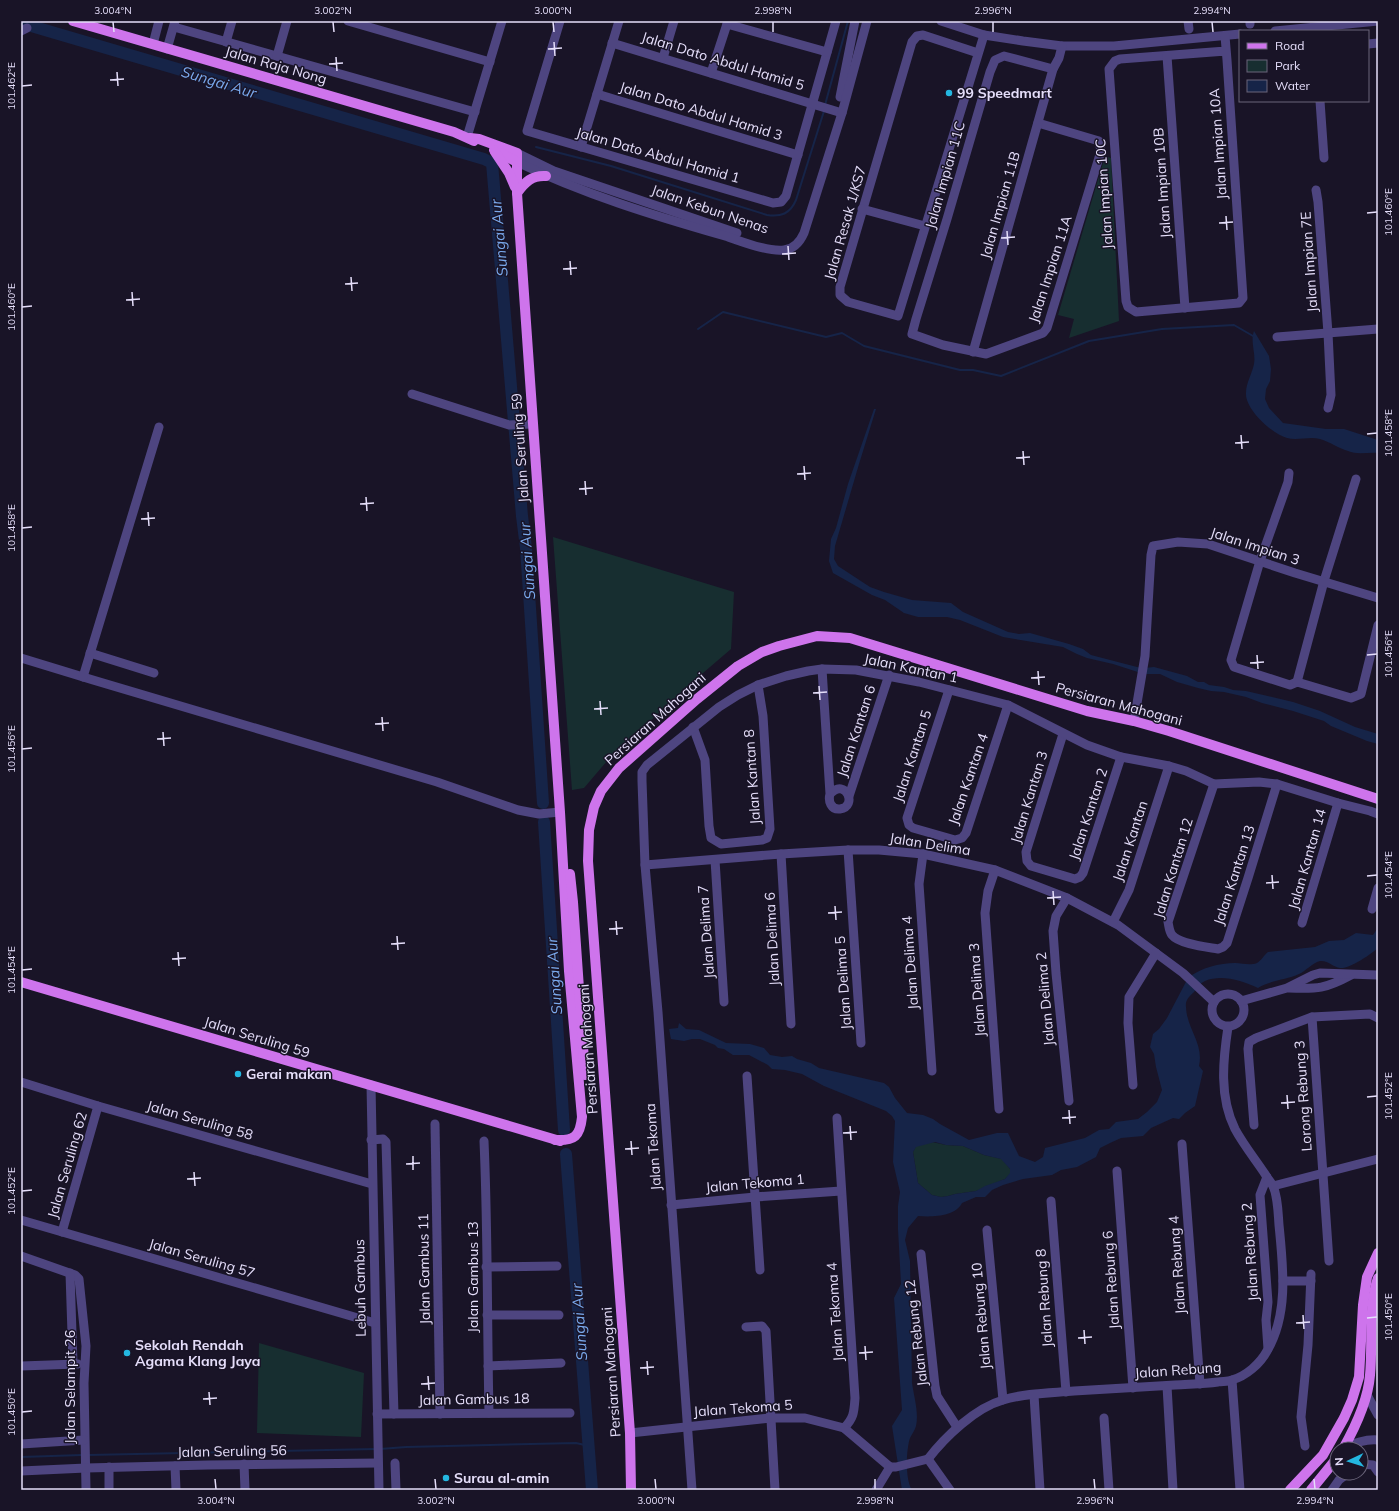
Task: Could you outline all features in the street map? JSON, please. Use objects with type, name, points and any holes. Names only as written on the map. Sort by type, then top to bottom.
[{"type":"main road","name":"Jalan Raja Nong","points":[[73,21],[479,139],[517,157]]},
{"type":"main road","name":"Jalan Raja Nong","points":[[468,137],[478,144],[517,157]]},
{"type":"main road","points":[[494,150],[509,173],[517,192],[528,180],[537,176],[546,176]]},
{"type":"main road","name":"Jalan Seruling 59","points":[[21,982],[555,1140],[575,1142],[582,1139],[585,1134],[588,1119],[574,902],[560,812],[527,424],[517,192],[517,157]]},
{"type":"main road","name":"Persiaran Mahogani","points":[[631,1490],[630,1433],[588,861],[589,830],[594,807],[601,791],[619,768],[697,699],[738,666],[762,652],[817,636],[850,638],[1087,711],[1134,721],[1169,731],[1378,798]]},
{"type":"main road","points":[[1290,1490],[1323,1455],[1344,1418],[1352,1400],[1359,1377],[1363,1305],[1367,1277],[1378,1253]]},
{"type":"main road","points":[[1347,1441],[1357,1421],[1367,1395],[1370,1375],[1374,1294],[1378,1278]]},
{"type":"main road","points":[[1311,1490],[1329,1468]]},
{"type":"street","points":[[226,42],[232,21]]},
{"type":"street","points":[[277,56],[287,21]]},
{"type":"street","points":[[348,21],[490,62]]},
{"type":"street","points":[[468,137],[502,21]]},
{"type":"street","name":"Jalan Dato Abdul Hamid 1","points":[[560,21],[527,131],[773,203],[781,202],[786,196],[798,155]]},
{"type":"street","points":[[581,147],[619,21]]},
{"type":"street","points":[[663,58],[674,21]]},
{"type":"street","points":[[798,155],[836,21]]},
{"type":"street","points":[[941,21],[984,35],[1060,45],[1114,46],[1239,34]]},
{"type":"street","points":[[1286,30],[1378,21]]},
{"type":"street","points":[[153,44],[156,22]]},
{"type":"street","points":[[711,73],[728,22],[827,52]]},
{"type":"street","name":"Jalan Kebun Nenas","points":[[517,157],[766,248],[784,250],[796,245],[804,233],[839,112],[868,23]]},
{"type":"street","points":[[168,49],[174,24],[226,42],[475,112]]},
{"type":"street","name":"Jalan Kebun Nenas","points":[[517,157],[546,176],[569,186],[769,244],[784,244],[794,239],[801,229],[833,122],[839,112],[839,101],[855,24]]},
{"type":"street","name":"Jalan Resak 1/KS7","points":[[978,54],[923,35],[917,36],[912,42],[840,288],[840,295],[848,302],[898,316],[984,35]]},
{"type":"street","name":"Jalan Impian 10A","points":[[1185,308],[1239,303],[1243,298],[1225,36]]},
{"type":"street","name":"Jalan Dato Abdul Hamid 5","points":[[612,43],[839,112]]},
{"type":"street","name":"Jalan Impian 11B","points":[[973,352],[1054,68],[1054,57],[1060,45]]},
{"type":"street","points":[[1167,56],[1226,51]]},
{"type":"street","name":"Jalan Impian 11C","points":[[912,334],[990,72],[995,60],[1004,56],[1054,68]]},
{"type":"street","name":"Jalan Impian 10C","points":[[1167,56],[1120,59],[1115,61],[1109,69],[1126,301],[1128,307],[1136,312],[1185,308]]},
{"type":"street","name":"Jalan Impian 10B","points":[[1167,56],[1185,308]]},
{"type":"street","name":"Jalan Dato Abdul Hamid 3","points":[[597,94],[798,155]]},
{"type":"street","points":[[824,107],[832,106],[839,101]]},
{"type":"street","points":[[1320,102],[1324,158]]},
{"type":"street","points":[[824,107],[830,111],[833,122]]},
{"type":"street","name":"Jalan Impian 11A","points":[[912,334],[943,345],[986,354],[1043,334],[1047,328],[1102,151],[1099,142],[1038,123]]},
{"type":"street","name":"Jalan Impian 7E","points":[[1316,190],[1328,333],[1331,395],[1328,408]]},
{"type":"street","points":[[862,209],[925,226]]},
{"type":"street","points":[[1277,336],[1378,329]]},
{"type":"street","points":[[412,394],[509,425],[527,424]]},
{"type":"street","points":[[83,677],[159,427]]},
{"type":"street","points":[[1289,473],[1288,482],[1260,562],[1231,660],[1234,667],[1290,685],[1297,682],[1351,698],[1361,694],[1378,626]]},
{"type":"street","points":[[1297,682],[1324,581],[1356,479]]},
{"type":"street","name":"Jalan Impian 3","points":[[1134,721],[1145,656],[1150,555],[1153,546],[1178,542],[1208,544],[1260,562],[1378,598]]},
{"type":"street","points":[[90,653],[154,673]]},
{"type":"street","points":[[21,658],[436,782],[518,810],[539,814],[560,812]]},
{"type":"street","points":[[822,669],[830,794],[829,799],[830,804],[838,809],[847,806],[849,796],[843,789],[834,790],[830,794]]},
{"type":"street","name":"Jalan Kantan 1","points":[[642,772],[647,765],[693,727],[719,707],[738,695],[758,685],[786,676],[822,669],[856,670],[889,675],[1008,704],[1022,710],[1063,734],[1086,745],[1121,757],[1169,766],[1186,771],[1214,784]]},
{"type":"street","name":"Jalan Kantan 6","points":[[849,796],[889,675]]},
{"type":"street","name":"Jalan Kantan 8","points":[[693,727],[705,760],[711,838],[721,844],[762,840],[767,838],[770,829],[763,716],[758,685]]},
{"type":"street","name":"Jalan Kantan 5","points":[[937,835],[913,828],[909,825],[907,818],[949,690]]},
{"type":"street","name":"Jalan Kantan 4","points":[[937,835],[955,840],[962,838],[966,833],[1008,704]]},
{"type":"street","name":"Jalan Kantan 3","points":[[1055,873],[1031,866],[1027,861],[1026,852],[1063,734]]},
{"type":"street","name":"Jalan Kantan 2","points":[[1055,873],[1075,879],[1080,877],[1083,873],[1121,757]]},
{"type":"street","name":"Jalan Kantan","points":[[1113,922],[1129,890],[1169,766]]},
{"type":"street","name":"Jalan Tekoma","points":[[642,772],[645,865],[658,1012],[692,1490]]},
{"type":"street","points":[[1214,784],[1259,782],[1277,784],[1378,814]]},
{"type":"street","name":"Jalan Kantan 12","points":[[1196,945],[1179,940],[1172,935],[1169,930],[1168,922],[1214,784]]},
{"type":"street","name":"Jalan Kantan 13","points":[[1196,945],[1218,949],[1227,943],[1277,784]]},
{"type":"street","name":"Jalan Kantan 14","points":[[1302,923],[1338,803]]},
{"type":"street","name":"Jalan Delima","points":[[645,865],[781,854],[848,850],[879,850],[923,854],[995,870],[1067,898],[1113,922],[1184,973],[1214,1002]]},
{"type":"street","name":"Jalan Delima 5","points":[[848,850],[861,1043]]},
{"type":"street","name":"Jalan Delima 6","points":[[781,854],[791,1024]]},
{"type":"street","name":"Jalan Delima 4","points":[[923,854],[919,884],[932,1071]]},
{"type":"street","name":"Jalan Delima 7","points":[[715,860],[724,1002]]},
{"type":"street","name":"Jalan Delima 3","points":[[995,870],[988,891],[985,913],[999,1109]]},
{"type":"street","points":[[1372,909],[1378,888]]},
{"type":"street","name":"Jalan Delima 2","points":[[1067,898],[1056,916],[1053,930],[1069,1101]]},
{"type":"street","points":[[1133,1086],[1128,1023],[1129,997],[1156,953]]},
{"type":"street","points":[[1241,1001],[1288,988],[1312,975],[1378,975]]},
{"type":"street","points":[[1288,988],[1315,989],[1336,983],[1351,975]]},
{"type":"street","points":[[1227,994],[1237,998],[1241,1001],[1243,1006],[1243,1016],[1237,1024],[1228,1027],[1217,1023],[1214,1018],[1212,1007],[1214,1002],[1218,998],[1227,994]]},
{"type":"street","points":[[1254,1125],[1248,1050],[1250,1042],[1256,1038],[1312,1017],[1370,1014],[1378,1018]]},
{"type":"street","name":"Lorong Rebung 3","points":[[1312,1017],[1329,1261]]},
{"type":"street","name":"Jalan Rebung","points":[[924,1461],[957,1427],[991,1405],[1003,1400],[1066,1392],[1200,1384],[1232,1380],[1253,1369],[1261,1361],[1268,1351],[1276,1333],[1281,1312],[1283,1281],[1278,1212],[1273,1186],[1236,1129],[1228,1112],[1224,1089],[1223,1070],[1228,1027]]},
{"type":"street","points":[[747,1076],[760,1270]]},
{"type":"street","name":"Jalan Seruling 58","points":[[21,1082],[98,1106],[372,1184]]},
{"type":"street","name":"Lebuh Gambus","points":[[371,1085],[378,1490]]},
{"type":"street","name":"Jalan Seruling 62","points":[[62,1232],[98,1106]]},
{"type":"street","name":"Jalan Tekoma 4","points":[[837,1118],[855,1398],[854,1412],[851,1421],[844,1428]]},
{"type":"street","name":"Jalan Gambus 11","points":[[435,1124],[440,1414]]},
{"type":"street","points":[[371,1140],[383,1140],[386,1142],[394,1414]]},
{"type":"street","name":"Jalan Gambus 13","points":[[484,1141],[487,1213],[486,1267],[489,1413]]},
{"type":"street","name":"Jalan Rebung 4","points":[[1182,1144],[1200,1384]]},
{"type":"street","points":[[1273,1186],[1378,1159]]},
{"type":"street","name":"Jalan Rebung 6","points":[[1118,1170],[1133,1388]]},
{"type":"street","name":"Jalan Rebung 2","points":[[1267,1177],[1260,1195],[1268,1302],[1266,1320],[1268,1351]]},
{"type":"street","name":"Jalan Tekoma 1","points":[[671,1204],[755,1196],[841,1191]]},
{"type":"street","name":"Jalan Rebung 8","points":[[1051,1201],[1066,1392]]},
{"type":"street","name":"Jalan Seruling 57","points":[[21,1220],[375,1323]]},
{"type":"street","name":"Jalan Rebung 10","points":[[988,1230],[1003,1400]]},
{"type":"street","name":"Jalan Rebung 12","points":[[921,1254],[935,1386],[938,1396],[957,1427]]},
{"type":"street","points":[[21,1256],[70,1273]]},
{"type":"street","points":[[486,1267],[557,1266]]},
{"type":"street","points":[[374,1272],[390,1273]]},
{"type":"street","name":"Jalan Selampit 26","points":[[73,1364],[70,1273],[79,1279],[86,1346],[84,1444],[86,1490]]},
{"type":"street","points":[[1283,1281],[1311,1277],[1308,1345],[1301,1416],[1306,1446]]},
{"type":"street","points":[[487,1315],[559,1315]]},
{"type":"street","points":[[746,1327],[762,1326],[766,1331],[775,1490]]},
{"type":"street","points":[[488,1366],[561,1363]]},
{"type":"street","points":[[21,1366],[85,1364]]},
{"type":"street","points":[[1232,1380],[1240,1490]]},
{"type":"street","points":[[1167,1386],[1173,1490]]},
{"type":"street","points":[[1034,1395],[1040,1490]]},
{"type":"street","points":[[1367,1395],[1378,1415]]},
{"type":"street","name":"Jalan Gambus 18","points":[[377,1414],[570,1413]]},
{"type":"street","name":"Jalan Tekoma 5","points":[[630,1433],[770,1418],[805,1418],[844,1428],[893,1467]]},
{"type":"street","points":[[1104,1418],[1109,1490]]},
{"type":"street","points":[[1360,1441],[1378,1440]]},
{"type":"street","points":[[21,1444],[84,1444]]},
{"type":"street","name":"Jalan Seruling 56","points":[[21,1471],[48,1471],[85,1464],[109,1467],[176,1466],[378,1458]]},
{"type":"street","points":[[876,1490],[893,1467],[924,1461],[950,1490]]},
{"type":"street","points":[[395,1462],[396,1490]]},
{"type":"street","points":[[244,1464],[245,1490]]},
{"type":"street","points":[[1369,1464],[1373,1465],[1378,1472]]},
{"type":"street","points":[[176,1466],[176,1490]]},
{"type":"street","points":[[109,1467],[109,1490]]},
{"type":"street","points":[[1332,1490],[1339,1481]]},
{"type":"green space","points":[[1105,156],[1111,158],[1119,321],[1069,338],[1074,319],[1058,315]]},
{"type":"green space","points":[[553,537],[734,592],[731,649],[689,685],[607,761],[584,788],[572,790]]},
{"type":"green space","points":[[932,1142],[963,1146],[984,1155],[1002,1159],[1010,1169],[1010,1174],[1005,1179],[976,1191],[941,1197],[932,1195],[918,1183],[913,1152],[916,1146]]},
{"type":"green space","points":[[259,1343],[364,1373],[361,1437],[257,1433]]},
{"type":"water","points":[[1254,331],[1269,356],[1271,369],[1270,381],[1266,389],[1265,399],[1269,408],[1283,423],[1326,429],[1344,429],[1378,440],[1378,453],[1351,452],[1316,438],[1287,438],[1274,432],[1260,420],[1250,406],[1246,393],[1254,364]]},
{"type":"water","points":[[874,409],[876,409],[835,546],[834,559],[838,566],[870,587],[912,600],[951,603],[963,612],[1008,632],[1019,634],[1030,633],[1083,649],[1091,655],[1137,667],[1154,667],[1187,676],[1198,682],[1204,682],[1209,685],[1246,691],[1293,702],[1320,711],[1355,727],[1378,734],[1378,744],[1331,726],[1324,721],[1246,697],[1198,688],[1177,682],[1160,674],[1144,674],[1113,664],[1087,658],[1063,647],[1003,637],[960,620],[947,617],[918,617],[904,613],[885,600],[872,595],[833,573],[829,561],[831,539],[836,528],[848,484]]},
{"type":"water","points":[[1378,928],[1378,948],[1360,961],[1344,968],[1320,961],[1314,963],[1299,974],[1268,983],[1258,988],[1225,978],[1212,979],[1200,984],[1186,1002],[1186,1005],[1189,1023],[1199,1050],[1199,1066],[1203,1071],[1195,1106],[1179,1119],[1173,1118],[1151,1128],[1143,1136],[1121,1138],[1110,1143],[1100,1148],[1096,1157],[1077,1167],[1061,1170],[1052,1175],[1023,1179],[1003,1185],[992,1190],[985,1197],[976,1197],[962,1203],[959,1208],[949,1214],[918,1216],[908,1228],[905,1240],[910,1261],[912,1383],[917,1421],[910,1438],[907,1457],[908,1479],[912,1490],[902,1490],[892,1426],[902,1410],[894,1298],[901,1284],[898,1229],[898,1206],[900,1192],[893,1162],[895,1121],[886,1111],[824,1086],[802,1074],[772,1069],[768,1065],[749,1055],[733,1055],[724,1049],[718,1048],[715,1045],[700,1039],[684,1041],[671,1039],[669,1029],[678,1028],[679,1023],[686,1029],[699,1030],[726,1043],[750,1044],[764,1048],[770,1055],[782,1057],[792,1056],[811,1063],[819,1068],[884,1083],[889,1087],[895,1098],[907,1113],[923,1115],[933,1119],[969,1140],[997,1133],[1008,1133],[1019,1156],[1035,1162],[1043,1157],[1045,1148],[1085,1138],[1099,1130],[1109,1129],[1116,1122],[1138,1119],[1157,1102],[1162,1090],[1154,1054],[1150,1047],[1153,1034],[1159,1029],[1167,1018],[1188,978],[1193,974],[1210,967],[1223,964],[1257,963],[1268,952],[1315,947],[1329,941],[1344,940],[1356,933],[1373,935]],"holes":[[[935,1142],[946,1145],[963,1146],[984,1155],[1001,1159],[1010,1169],[1010,1173],[1005,1179],[976,1191],[941,1197],[932,1195],[918,1183],[913,1152],[916,1147]]]},
{"type":"waterway","points":[[825,105],[848,21]]},
{"type":"waterway","name":"Sungai Aur","points":[[21,23],[484,159],[492,163],[526,548],[543,803]]},
{"type":"waterway","points":[[536,147],[611,166],[767,215],[781,215],[791,209],[794,205],[824,111]]},
{"type":"waterway","points":[[698,329],[723,312],[826,337],[842,333],[864,346],[960,370],[973,370],[1001,376],[1089,341],[1162,329],[1234,325],[1253,336]]},
{"type":"waterway","name":"Sungai Aur","points":[[544,822],[564,1130]]},
{"type":"waterway","name":"Sungai Aur","points":[[566,1154],[592,1490]]},
{"type":"waterway","points":[[380,1449],[406,1447],[576,1443],[589,1446]]},
{"type":"waterway","points":[[88,1455],[376,1449]]},
{"type":"waterway","points":[[21,1457],[82,1455]]},
{"type":"place","name":"99 Speedmart","points":[[949,93]]},
{"type":"place","name":"Gerai makan","points":[[238,1074]]},
{"type":"place","name":"Sekolah Rendah Agama Klang Jaya","points":[[127,1353]]},
{"type":"place","name":"Surau al-amin","points":[[446,1478]]}]
